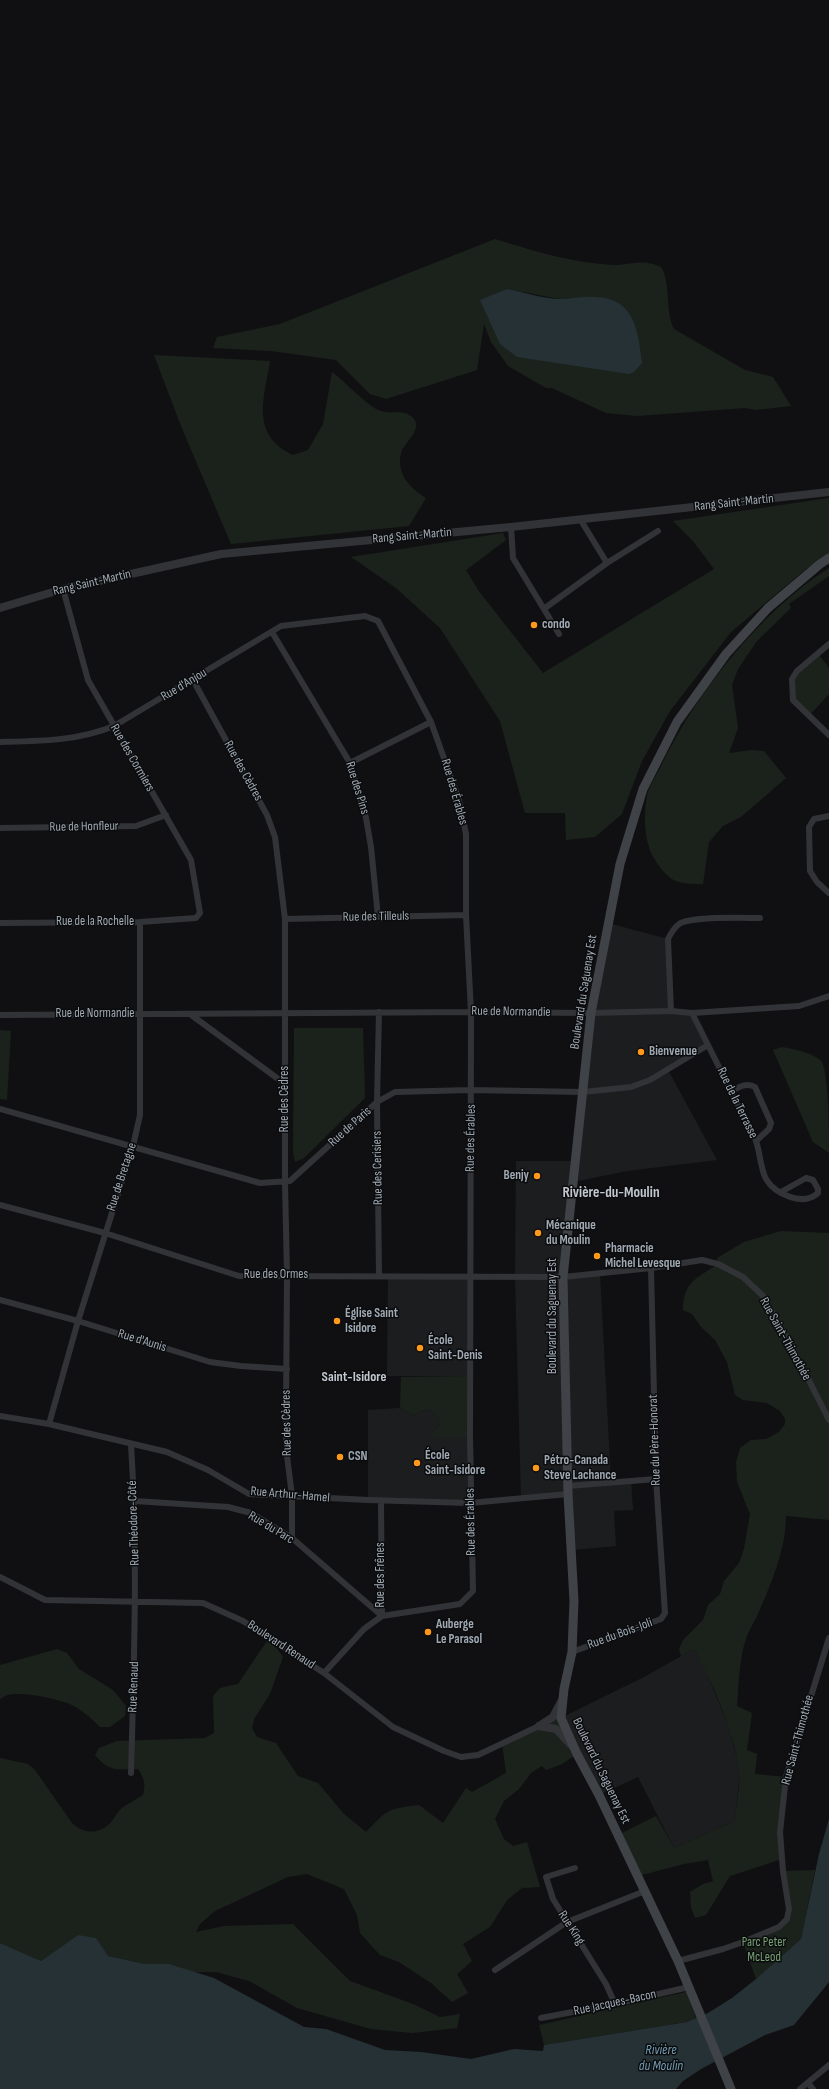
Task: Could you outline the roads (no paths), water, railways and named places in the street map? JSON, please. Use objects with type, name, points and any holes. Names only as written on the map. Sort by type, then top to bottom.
[{"type":"main road","name":"Boulevard du Saguenay Est","points":[[731,2089],[678,1961],[599,1795],[577,1754],[561,1718],[564,1689],[572,1652],[574,1601],[568,1490],[563,1277],[591,1013],[620,864],[643,789],[677,722],[726,654],[768,608],[829,558]]},
{"type":"street","name":"Rang Saint-Martin","points":[[0,608],[63,589],[221,554],[511,527],[829,492]]},
{"type":"street","points":[[580,519],[607,563]]},
{"type":"street","points":[[511,527],[513,558],[545,608],[559,634]]},
{"type":"street","points":[[545,608],[607,563],[658,531]]},
{"type":"street","name":"Rue des Cormiers","points":[[63,589],[88,680],[191,860],[200,913],[196,918],[190,918]]},
{"type":"street","name":"Rue d'Anjou","points":[[0,742],[42,741],[69,738],[83,736],[114,726],[281,626],[296,623],[365,616]]},
{"type":"street","name":"Rue des Érables","points":[[365,616],[378,621],[431,722],[459,800],[466,834],[466,915],[471,1012],[470,1503],[473,1591],[460,1604],[382,1616]]},
{"type":"street","name":"Rue des Pins","points":[[272,632],[350,763],[367,825],[378,917]]},
{"type":"street","points":[[829,644],[796,671],[792,679],[793,700],[829,735]]},
{"type":"street","name":"Rue des Cèdres","points":[[193,680],[267,815],[275,837],[286,919],[284,1182],[287,1275],[286,1448],[292,1496],[292,1538]]},
{"type":"street","points":[[350,763],[431,722]]},
{"type":"street","name":"Rue de Honfleur","points":[[0,828],[136,826],[166,815]]},
{"type":"street","points":[[829,816],[814,819],[809,827],[810,871],[817,882],[829,893]]},
{"type":"street","name":"Rue des Tilleuls","points":[[286,919],[466,915]]},
{"type":"street","name":"Rue de la Rochelle","points":[[0,923],[140,922],[190,918]]},
{"type":"street","points":[[671,1011],[668,939],[672,931],[680,924],[692,920],[760,918]]},
{"type":"street","name":"Rue de Bretagne","points":[[49,1424],[104,1233],[133,1146],[140,1116],[140,922]]},
{"type":"street","name":"Rue de Normandie","points":[[0,1015],[141,1013],[285,1014],[379,1012],[591,1013],[671,1011],[692,1013],[799,1006],[829,996]]},
{"type":"street","name":"Rue des Cerisiers","points":[[379,1012],[377,1102],[379,1275]]},
{"type":"street","name":"Rue de la Terrasse","points":[[692,1013],[756,1141],[767,1179],[781,1192],[786,1196],[796,1199],[809,1199],[818,1193],[818,1189],[813,1180],[806,1178],[781,1192]]},
{"type":"street","points":[[190,1014],[285,1084]]},
{"type":"street","name":"Rue de Paris","points":[[284,1182],[290,1181],[377,1102],[395,1092],[471,1090],[583,1092],[631,1087],[644,1082],[708,1045]]},
{"type":"street","points":[[731,1090],[751,1084],[755,1087],[771,1123],[769,1129],[756,1141]]},
{"type":"street","points":[[0,1109],[260,1183],[284,1182]]},
{"type":"street","name":"Rue des Ormes","points":[[0,1205],[104,1233],[240,1276],[379,1275],[470,1278],[563,1277]]},
{"type":"street","name":"Rue Saint-Thimothée","points":[[563,1277],[651,1268],[702,1260],[718,1264],[743,1278],[763,1296],[793,1349],[829,1420]]},
{"type":"street","name":"Rue du Père-Honorat","points":[[651,1268],[656,1479],[665,1613]]},
{"type":"street","name":"Rue d'Aunis","points":[[0,1300],[78,1321],[210,1362],[287,1369]]},
{"type":"street","name":"Rue Arthur-Hamel","points":[[0,1416],[49,1424],[167,1452],[208,1470],[249,1494],[381,1501],[470,1503],[656,1479]]},
{"type":"street","name":"Rue Théodore-Côté","points":[[131,1444],[136,1602]]},
{"type":"street","name":"Rue du Parc","points":[[134,1501],[228,1507],[251,1513],[292,1538],[382,1616]]},
{"type":"street","name":"Rue des Frênes","points":[[324,1673],[364,1629],[382,1616],[381,1501]]},
{"type":"street","name":"Boulevard Renaud","points":[[0,1577],[45,1600],[203,1603],[243,1621],[324,1673],[392,1727],[461,1757],[478,1755],[539,1726]]},
{"type":"street","name":"Rue Renaud","points":[[131,1773],[136,1602]]},
{"type":"street","name":"Rue du Bois-Joli","points":[[572,1652],[661,1619],[665,1613]]},
{"type":"street","name":"Rue Saint-Thimothée","points":[[678,1961],[737,1944],[779,1927],[787,1919],[789,1909],[783,1871],[780,1832],[786,1777],[829,1638]]},
{"type":"street","points":[[539,1726],[553,1717],[560,1707],[564,1689]]},
{"type":"street","points":[[539,1726],[556,1730],[567,1740],[577,1754]]},
{"type":"street","name":"Rue King","points":[[575,1868],[546,1877],[553,1899],[606,1984],[615,2004]]},
{"type":"street","points":[[495,1970],[567,1922],[645,1891]]},
{"type":"street","name":"Rue Jacques-Bacon","points":[[541,2018],[615,2004],[689,1987]]},
{"type":"street","points":[[800,2089],[829,2065]]},
{"type":"street","points":[[808,2083],[814,2089]]},
{"type":"water","points":[[507,289],[547,298],[561,299],[595,297],[608,299],[619,303],[632,318],[636,328],[642,363],[634,372],[629,374],[517,357],[500,344],[480,300]]},
{"type":"water","name":"Rivière du Moulin","points":[[829,1819],[829,1982],[794,2025],[765,2035],[701,2069],[683,2081],[676,2089],[0,2089],[0,1943],[41,1961],[78,1935],[96,1938],[108,1956],[145,1964],[169,1964],[214,1978],[304,2027],[326,2029],[385,2050],[421,2052],[471,2059],[514,2049],[543,2051],[544,2045],[687,2022],[708,2013],[732,1998],[801,1939],[819,1854]]},
{"type":"place","name":"condo","points":[[534,625]]},
{"type":"place","name":"Bienvenue","points":[[641,1052]]},
{"type":"place","name":"Benjy","points":[[537,1176]]},
{"type":"place","name":"Mécanique du Moulin","points":[[538,1233]]},
{"type":"place","name":"Pharmacie Michel Levesque","points":[[597,1256]]},
{"type":"place","name":"Église Saint Isidore","points":[[337,1321]]},
{"type":"place","name":"École Saint-Denis","points":[[420,1348]]},
{"type":"place","name":"CSN","points":[[340,1457]]},
{"type":"place","name":"École Saint-Isidore","points":[[417,1463]]},
{"type":"place","name":"Pétro-Canada Steve Lachance","points":[[536,1468]]},
{"type":"place","name":"Auberge Le Parasol","points":[[428,1632]]},
{"type":"district","name":"Rivière-du-Moulin","points":[[611,1193]]},
{"type":"district","name":"Saint-Isidore","points":[[354,1377]]},
{"type":"park label","name":"Parc Peter McLeod","points":[[764,1950]]}]
